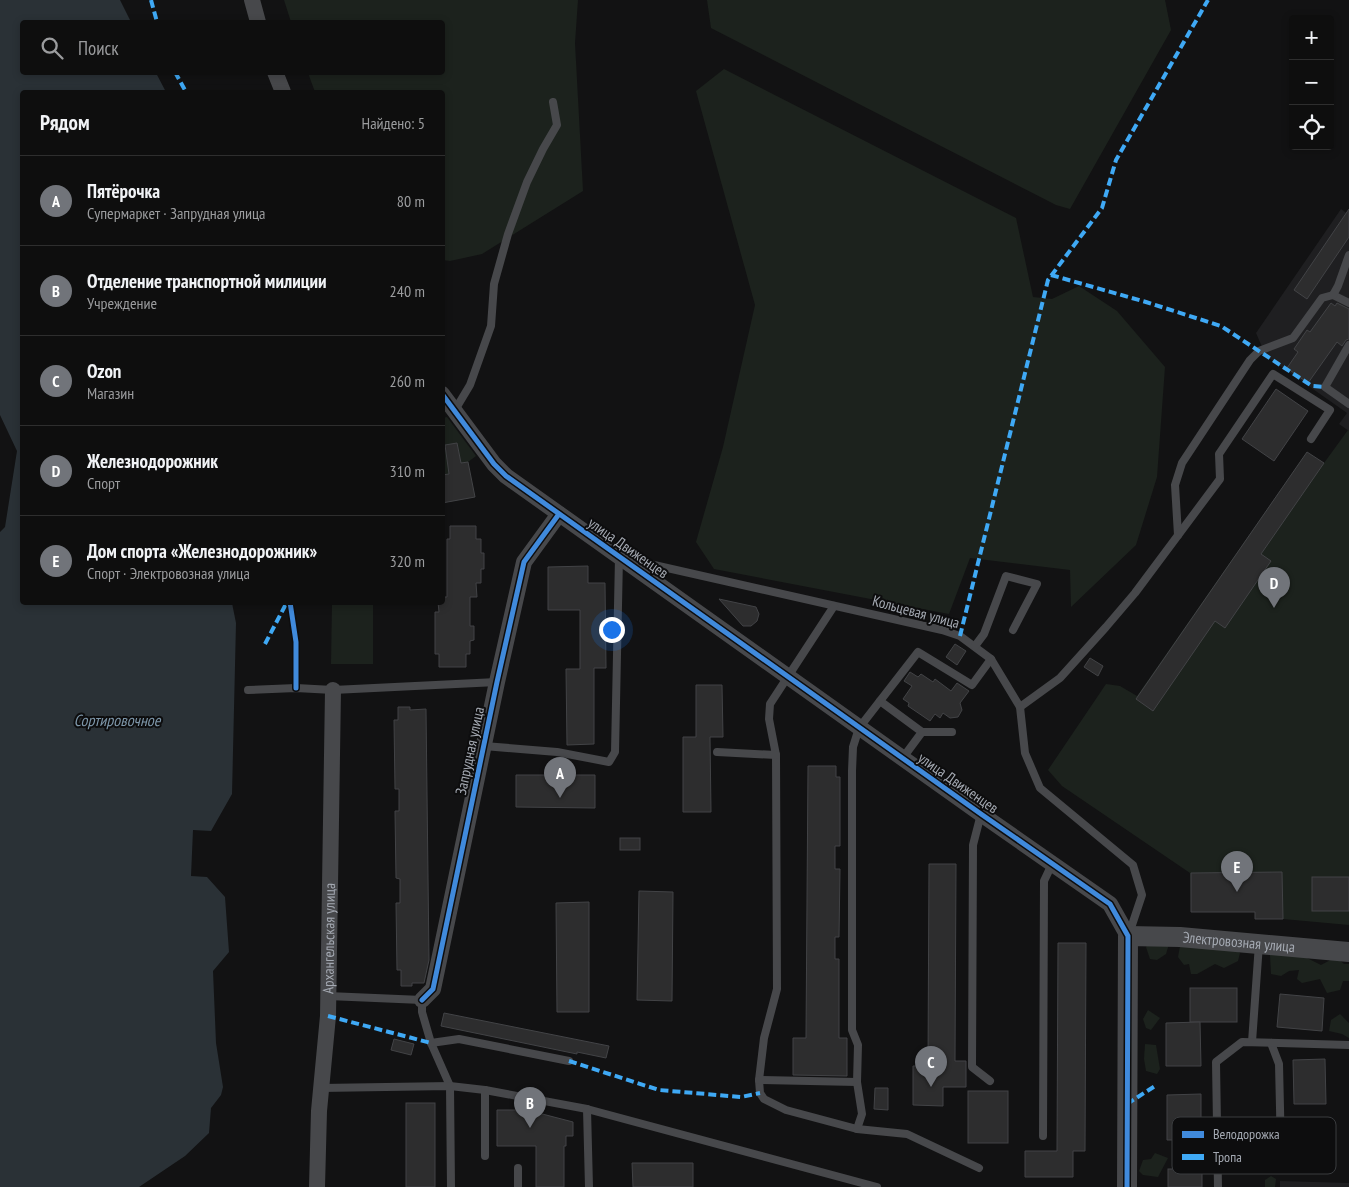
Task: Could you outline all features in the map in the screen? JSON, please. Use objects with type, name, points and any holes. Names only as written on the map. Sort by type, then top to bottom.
[{"type":"street","points":[[252,0],[257,20]]},
{"type":"street","points":[[276,75],[282,90]]},
{"type":"street","name":"улица Движенцев","points":[[447,404],[494,464],[506,476],[902,759],[1110,904],[1128,936],[1127,1187]]},
{"type":"street","name":"Запрудная улица","points":[[422,1000],[433,989],[524,562],[558,514]]},
{"type":"street","name":"Архангельская улица","points":[[318,1187],[318,1111],[328,996],[333,690]]},
{"type":"street","name":"Электровозная улица","points":[[1128,936],[1180,937],[1349,952]]},
{"type":"lane","points":[[447,404],[470,385],[491,326],[494,284],[508,234],[527,182],[542,149],[557,125],[554,102]]},
{"type":"lane","points":[[1333,295],[1349,256]]},
{"type":"lane","points":[[1178,535],[1175,485],[1182,463],[1250,360],[1259,351],[1293,338],[1322,298],[1333,295],[1349,304]]},
{"type":"lane","points":[[1349,345],[1325,387],[1349,404]]},
{"type":"lane","points":[[1020,707],[1060,678],[1135,593],[1220,480],[1219,454],[1273,374],[1330,410],[1311,439]]},
{"type":"lane","points":[[484,746],[557,752],[609,762],[615,752],[619,557]]},
{"type":"lane","name":"Кольцевая улица","points":[[619,557],[942,630],[960,636],[975,646],[991,660],[1020,707],[1025,753],[1040,788],[1133,865],[1142,895],[1128,936]]},
{"type":"lane","points":[[975,646],[984,634],[1006,576],[1037,584],[1012,630]]},
{"type":"lane","points":[[834,606],[770,704],[769,719],[776,755],[777,988],[764,1038],[759,1080],[760,1093],[764,1099],[786,1110],[858,1129],[907,1134],[979,1168]]},
{"type":"lane","points":[[858,1129],[862,1114],[857,1082],[858,1045],[852,1030],[853,747],[859,728],[918,652],[972,685],[991,660]]},
{"type":"lane","points":[[248,690],[296,688],[333,690],[497,682]]},
{"type":"lane","points":[[880,701],[922,732],[952,732]]},
{"type":"lane","points":[[902,759],[922,732]]},
{"type":"lane","points":[[718,752],[776,755]]},
{"type":"lane","points":[[981,814],[972,845],[972,1067],[990,1081]]},
{"type":"lane","points":[[1043,1136],[1044,881],[1052,864]]},
{"type":"lane","points":[[1252,1042],[1259,944]]},
{"type":"lane","points":[[328,996],[422,1000],[422,1012],[431,1043],[450,1086],[451,1187]]},
{"type":"lane","points":[[431,1043],[459,1039],[570,1062]]},
{"type":"lane","points":[[1217,1117],[1216,1062],[1242,1042],[1349,1046]]},
{"type":"lane","points":[[1271,1043],[1279,1064],[1280,1117]]},
{"type":"lane","points":[[759,1080],[857,1082]]},
{"type":"lane","points":[[321,1088],[450,1086],[485,1090],[588,1109],[877,1187]]},
{"type":"lane","points":[[485,1090],[485,1156]]},
{"type":"lane","points":[[588,1109],[588,1187]]},
{"type":"lane","points":[[518,1168],[518,1187]]},
{"type":"lane","points":[[1218,1174],[1218,1187]]},
{"type":"shaded area","points":[[284,0],[578,0],[575,43],[583,191],[482,254],[450,261],[445,260],[445,90],[314,90],[309,75],[445,75],[445,20],[290,20]]},
{"type":"shaded area","points":[[707,0],[1165,0],[1171,30],[1070,209],[1056,205],[711,28]]},
{"type":"shaded area","points":[[724,69],[1016,218],[1033,297],[1052,299],[1079,286],[1117,311],[1165,367],[1157,477],[1136,545],[1071,607],[1070,570],[970,558],[949,614],[714,569],[696,542],[723,447],[755,305],[696,91]]},
{"type":"shaded area","points":[[1341,209],[1349,215],[1349,431],[1339,424],[1347,413],[1266,356],[1256,333]]},
{"type":"shaded area","points":[[445,417],[447,417],[476,456],[468,462],[475,497],[445,503]]},
{"type":"shaded area","points":[[1348,430],[1349,925],[1283,919],[1255,912],[1191,912],[1190,873],[1062,786],[1048,770],[1106,684],[1120,686],[1137,696],[1307,452],[1324,463]]},
{"type":"shaded area","points":[[332,605],[373,605],[373,664],[331,664]]},
{"type":"shaded area","points":[[1153,937],[1169,944],[1166,954],[1157,960],[1150,959],[1146,947]]},
{"type":"shaded area","points":[[1180,946],[1232,948],[1240,953],[1238,961],[1224,968],[1215,964],[1197,974],[1191,974],[1189,964],[1184,965],[1178,957]]},
{"type":"shaded area","points":[[1297,953],[1321,965],[1336,957],[1344,964],[1349,964],[1349,981],[1343,981],[1340,990],[1327,993],[1320,979],[1302,983],[1297,979],[1299,970],[1289,971],[1281,976],[1271,974],[1270,955]]},
{"type":"shaded area","points":[[1148,1010],[1160,1018],[1151,1030],[1146,1028],[1143,1019]]},
{"type":"shaded area","points":[[1340,1014],[1349,1023],[1349,1038],[1329,1031],[1331,1020]]},
{"type":"shaded area","points":[[1145,1044],[1156,1045],[1160,1069],[1157,1074],[1146,1071],[1144,1059]]},
{"type":"shaded area","points":[[1155,1153],[1168,1158],[1158,1177],[1143,1175],[1139,1171],[1143,1160],[1151,1159]]},
{"type":"shaded area","points":[[1271,1176],[1276,1179],[1275,1187],[1265,1187],[1265,1180]]},
{"type":"shaded area","points":[[1280,1181],[1349,1183],[1349,1187],[1280,1187]]},
{"type":"water","name":"Сортировочное","points":[[0,0],[120,0],[130,20],[20,20],[20,75],[157,75],[165,90],[20,90],[20,605],[232,605],[236,623],[232,794],[211,831],[193,830],[191,876],[207,877],[225,897],[229,952],[213,971],[216,1043],[223,1087],[221,1095],[211,1108],[209,1133],[185,1156],[139,1187],[0,1187],[0,532],[5,527],[17,451],[0,415]]},
{"type":"building","points":[[1349,209],[1349,237],[1307,299],[1294,290]]},
{"type":"building","points":[[1331,303],[1335,306],[1337,303],[1349,309],[1349,339],[1342,346],[1337,342],[1308,383],[1287,368],[1298,352],[1294,349],[1307,330],[1310,332]]},
{"type":"building","points":[[1276,389],[1308,411],[1274,461],[1242,439]]},
{"type":"building","points":[[457,443],[461,463],[468,462],[475,497],[445,502],[445,475],[449,474],[445,445]]},
{"type":"building","points":[[1307,452],[1324,463],[1261,554],[1271,561],[1225,628],[1215,621],[1153,711],[1136,699]]},
{"type":"building","points":[[450,526],[476,526],[476,539],[481,539],[481,553],[484,553],[484,569],[481,569],[481,583],[476,583],[477,597],[470,597],[470,626],[474,626],[474,640],[470,641],[470,654],[466,654],[466,667],[439,667],[439,654],[435,654],[435,612],[439,612],[438,605],[445,605],[445,597],[447,597],[447,539],[450,539]]},
{"type":"building","points":[[588,566],[588,583],[605,583],[606,668],[594,668],[594,744],[567,745],[566,669],[580,669],[580,610],[548,610],[548,567]]},
{"type":"building","points":[[719,599],[756,607],[759,614],[757,621],[751,626],[743,626]]},
{"type":"building","points":[[955,644],[966,651],[957,665],[946,657]]},
{"type":"building","points":[[1090,658],[1103,666],[1098,676],[1084,667]]},
{"type":"building","points":[[910,672],[918,677],[921,674],[933,682],[935,679],[951,691],[957,683],[969,691],[960,703],[962,710],[958,717],[950,718],[943,713],[940,718],[935,714],[930,721],[908,706],[909,703],[903,699],[912,686],[904,681]]},
{"type":"building","points":[[696,685],[722,685],[723,737],[710,737],[711,812],[683,812],[683,737],[696,737]]},
{"type":"building","points":[[398,707],[410,707],[410,710],[426,709],[429,960],[424,983],[412,983],[412,986],[401,986],[401,970],[397,970],[396,903],[400,903],[400,879],[396,878],[395,811],[399,811],[399,789],[395,789],[394,720],[398,720]]},
{"type":"building","points":[[808,766],[836,766],[836,777],[840,777],[840,846],[835,846],[835,869],[840,869],[839,937],[835,937],[835,959],[839,959],[839,1038],[847,1038],[847,1076],[793,1075],[793,1038],[806,1038]]},
{"type":"building","points":[[516,775],[595,775],[595,808],[516,807]]},
{"type":"building","points":[[620,838],[640,838],[640,850],[620,850]]},
{"type":"building","points":[[929,864],[956,864],[955,1061],[966,1061],[966,1087],[943,1087],[943,1106],[913,1105],[913,1066],[928,1066]]},
{"type":"building","points":[[1282,872],[1283,919],[1255,919],[1255,912],[1191,912],[1191,873]]},
{"type":"building","points":[[1312,877],[1349,877],[1349,911],[1312,911]]},
{"type":"building","points":[[639,891],[673,892],[672,1001],[637,1000]]},
{"type":"building","points":[[589,902],[589,1012],[557,1012],[556,903]]},
{"type":"building","points":[[1058,943],[1086,943],[1085,1151],[1073,1151],[1073,1177],[1025,1177],[1025,1151],[1057,1151]]},
{"type":"building","points":[[1190,988],[1237,988],[1237,1022],[1190,1022]]},
{"type":"building","points":[[1280,994],[1324,998],[1322,1031],[1277,1027]]},
{"type":"building","points":[[444,1013],[609,1046],[606,1058],[577,1052],[577,1054],[441,1026]]},
{"type":"building","points":[[1200,1022],[1201,1066],[1166,1066],[1166,1023]]},
{"type":"building","points":[[394,1039],[414,1044],[411,1055],[391,1050]]},
{"type":"building","points":[[1325,1059],[1326,1104],[1294,1104],[1293,1060]]},
{"type":"building","points":[[875,1088],[888,1088],[888,1110],[874,1109]]},
{"type":"building","points":[[968,1091],[1008,1091],[1008,1143],[968,1143]]},
{"type":"building","points":[[1201,1094],[1201,1117],[1172,1117],[1172,1140],[1167,1140],[1167,1095]]},
{"type":"building","points":[[406,1103],[435,1103],[435,1187],[406,1187]]},
{"type":"building","points":[[497,1110],[527,1110],[573,1122],[573,1136],[566,1136],[566,1146],[564,1146],[564,1187],[536,1187],[536,1146],[497,1146]]},
{"type":"building","points":[[632,1163],[693,1163],[693,1187],[633,1187]]},
{"type":"building","points":[[1168,1169],[1172,1169],[1172,1174],[1202,1174],[1202,1187],[1168,1187]]},
{"type":"marked path","points":[[151,0],[156,20]]},
{"type":"marked path","points":[[960,636],[1048,280],[1102,208],[1116,160],[1208,0]]},
{"type":"marked path","points":[[177,75],[185,90]]},
{"type":"marked path","points":[[1051,275],[1221,326],[1312,386],[1325,387]]},
{"type":"marked path","points":[[265,644],[285,605]]},
{"type":"marked path","points":[[328,1016],[431,1043]]},
{"type":"marked path","points":[[569,1061],[659,1090],[741,1097],[760,1093]]},
{"type":"marked path","points":[[1127,1104],[1155,1086]]},
{"type":"cycle path","points":[[445,398],[494,464],[506,476],[1110,904],[1128,936],[1127,1187]]},
{"type":"cycle path","points":[[422,1000],[433,989],[524,562],[559,514]]},
{"type":"cycle path","points":[[290,605],[296,642],[296,688]]},
{"type":"place","name":"Железнодорожник","points":[[1274,608]]},
{"type":"place","name":"Пятёрочка","points":[[560,798]]},
{"type":"place","name":"Дом спорта «Железнодорожник»","points":[[1237,892]]},
{"type":"place","name":"Ozon","points":[[931,1087]]},
{"type":"place","name":"Отделение транспортной милиции","points":[[530,1128]]}]
